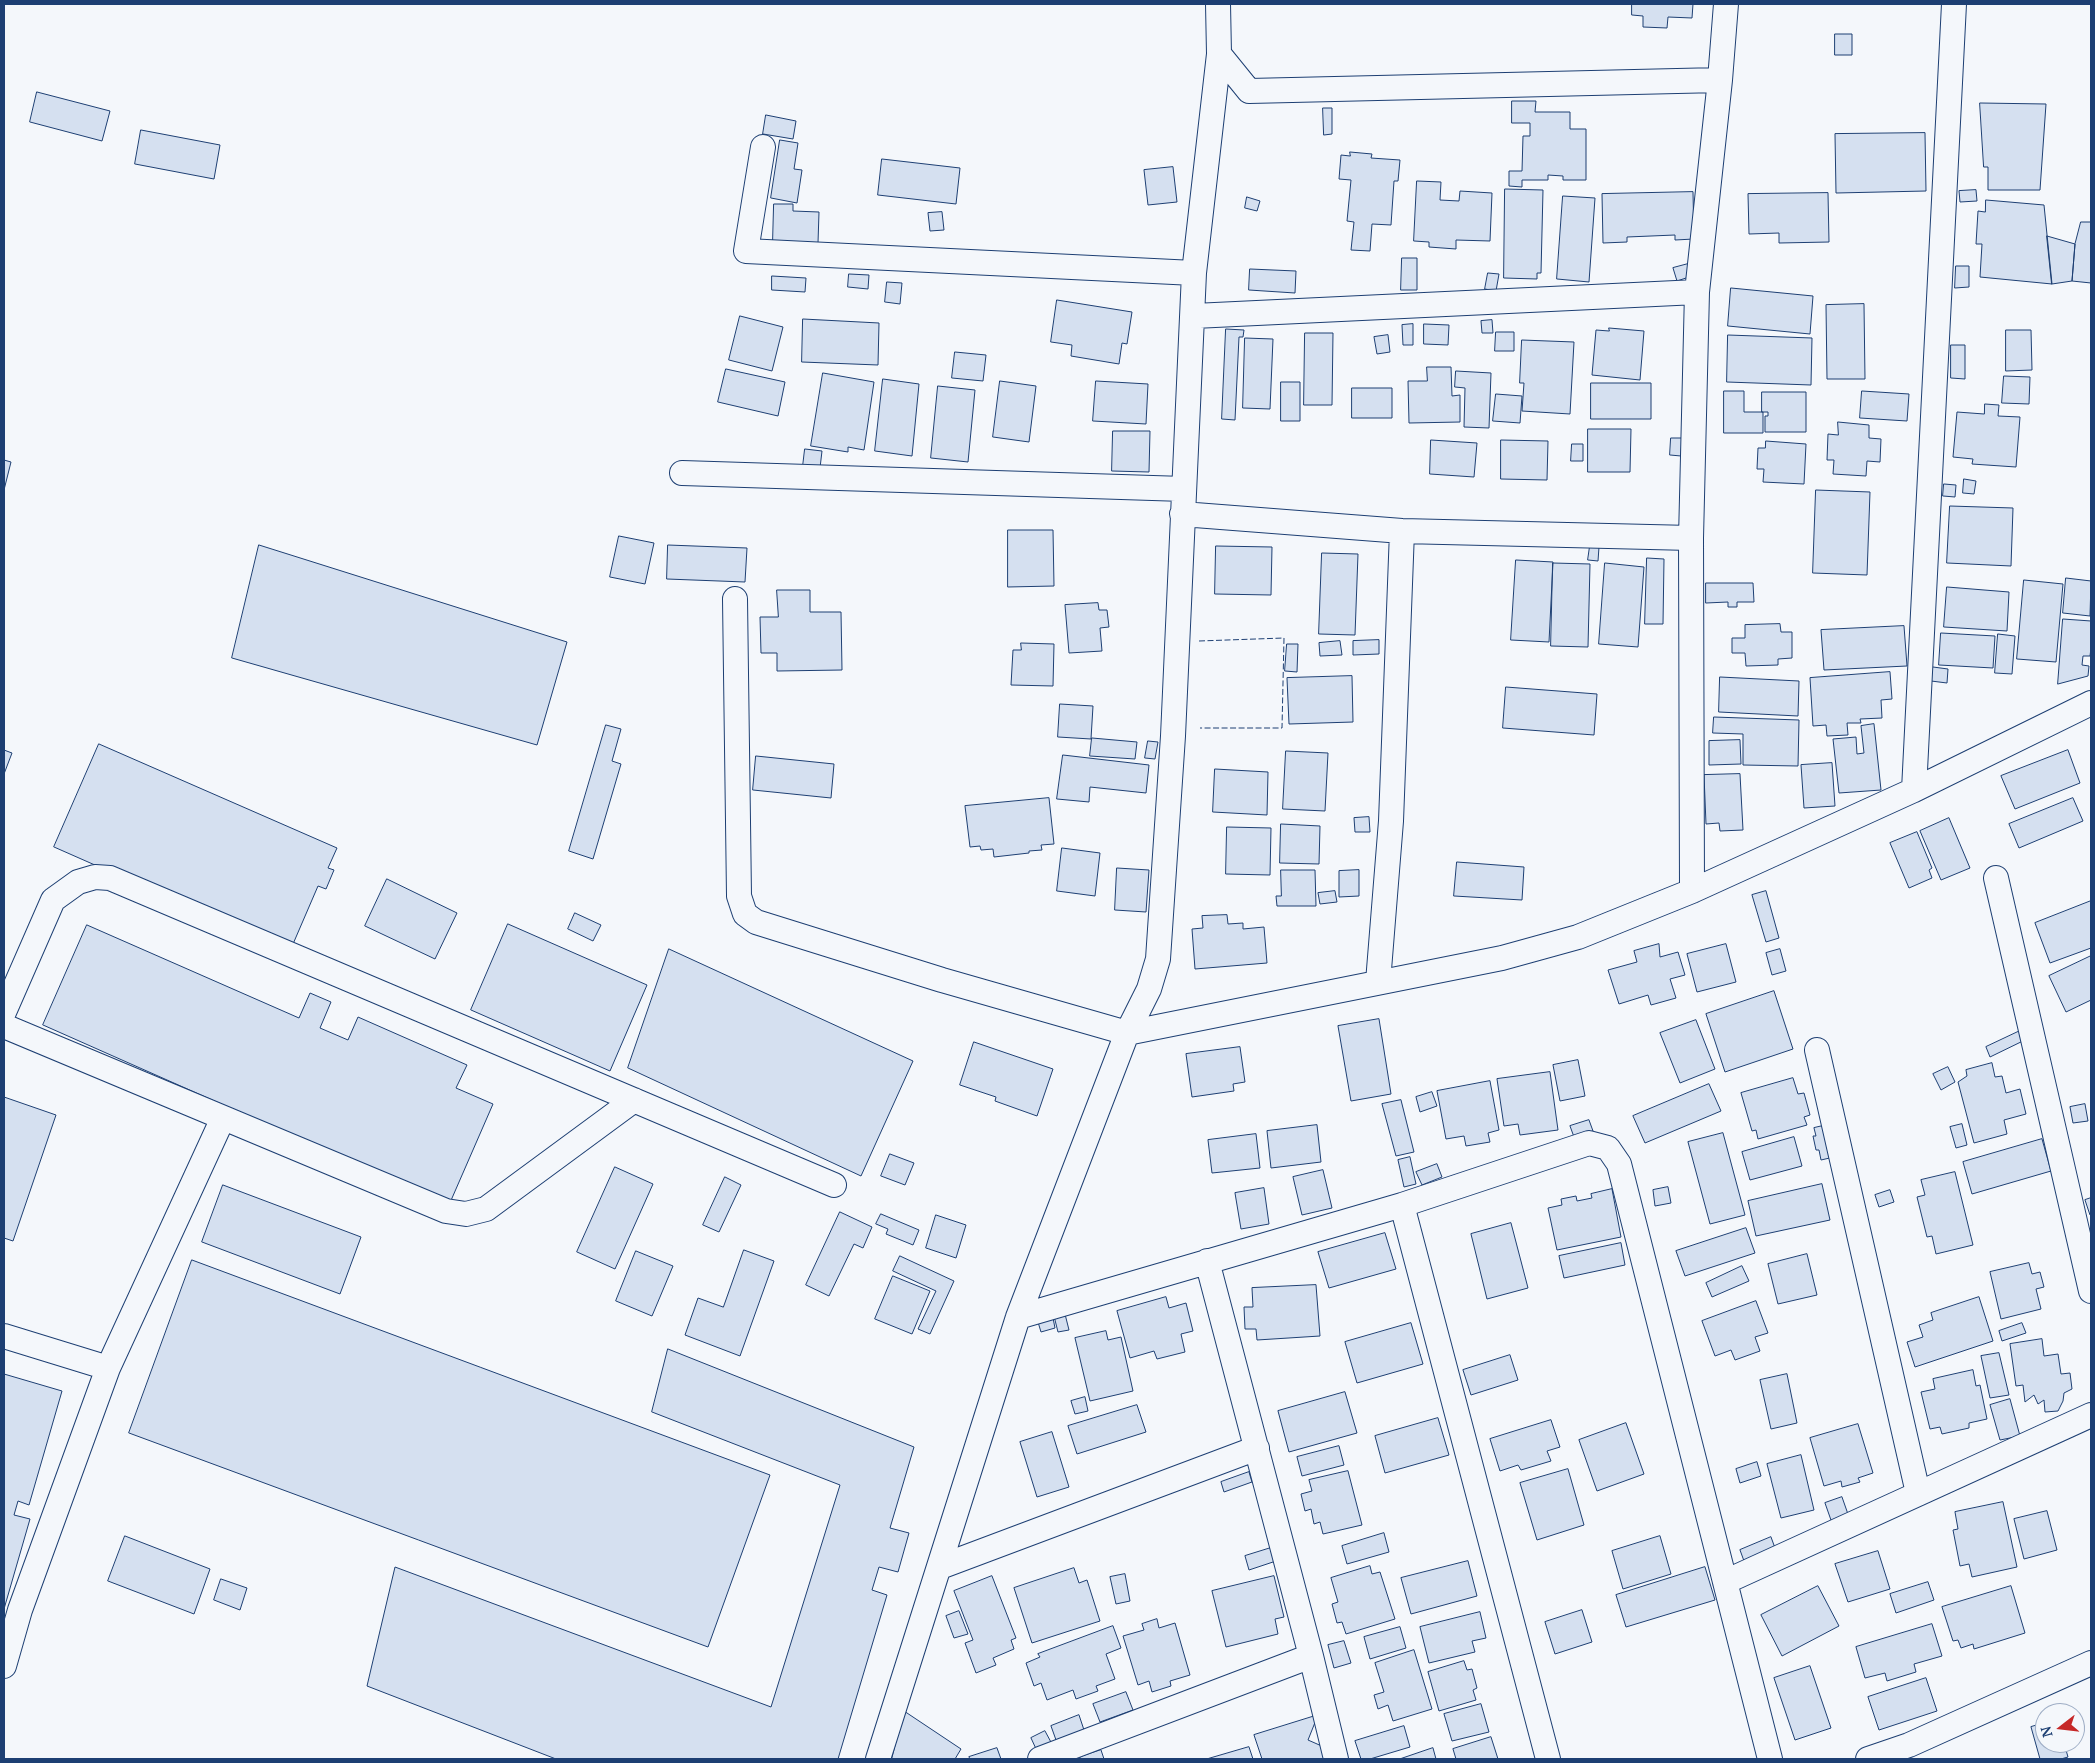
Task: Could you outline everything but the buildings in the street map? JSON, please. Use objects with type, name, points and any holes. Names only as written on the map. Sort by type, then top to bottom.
[{"type":"street","points":[[878,1759],[1018,1318],[1127,1033],[1149,989],[1158,959],[1173,736],[1182,514],[1194,316],[1194,273],[1219,54],[1218,4]]},
{"type":"street","points":[[1692,891],[1691,538],[1697,292],[1720,80],[1726,4]]},
{"type":"street","points":[[1914,790],[1954,4]]},
{"type":"street","points":[[1219,54],[1249,91],[1720,80]]},
{"type":"street","points":[[763,148],[746,251],[1194,273]]},
{"type":"street","points":[[1194,316],[1697,292]]},
{"type":"street","points":[[682,473],[1184,488]]},
{"type":"street","points":[[1182,514],[1402,531],[1691,538]]},
{"type":"street","points":[[1378,982],[1391,821],[1402,531]]},
{"type":"street","points":[[736,599],[739,896],[745,914],[756,922],[914,972],[1127,1033],[1502,958],[1578,937],[1692,891],[1914,790],[2091,704]]},
{"type":"street","points":[[4,1012],[53,900],[78,882],[95,876],[110,878],[834,1184]]},
{"type":"street","points":[[1996,878],[2091,1291]]},
{"type":"street","points":[[4,1026],[446,1211],[466,1214],[486,1209],[634,1100]]},
{"type":"street","points":[[1817,1050],[1918,1494]]},
{"type":"street","points":[[4,1666],[20,1610],[108,1368],[223,1118]]},
{"type":"street","points":[[1018,1318],[1402,1205],[1590,1143],[1608,1148],[1619,1164],[1770,1759]]},
{"type":"street","points":[[1402,1205],[1548,1759]]},
{"type":"street","points":[[1207,1261],[1311,1656],[1336,1759]]},
{"type":"street","points":[[4,1336],[108,1368]]},
{"type":"street","points":[[1725,1582],[2091,1414]]},
{"type":"street","points":[[940,1567],[1257,1448]]},
{"type":"street","points":[[1040,1759],[1311,1656]]},
{"type":"street","points":[[1868,1759],[1909,1752],[2091,1663]]},
{"type":"fence","points":[[1199,641],[1284,638],[1282,728],[1200,728]]}]
